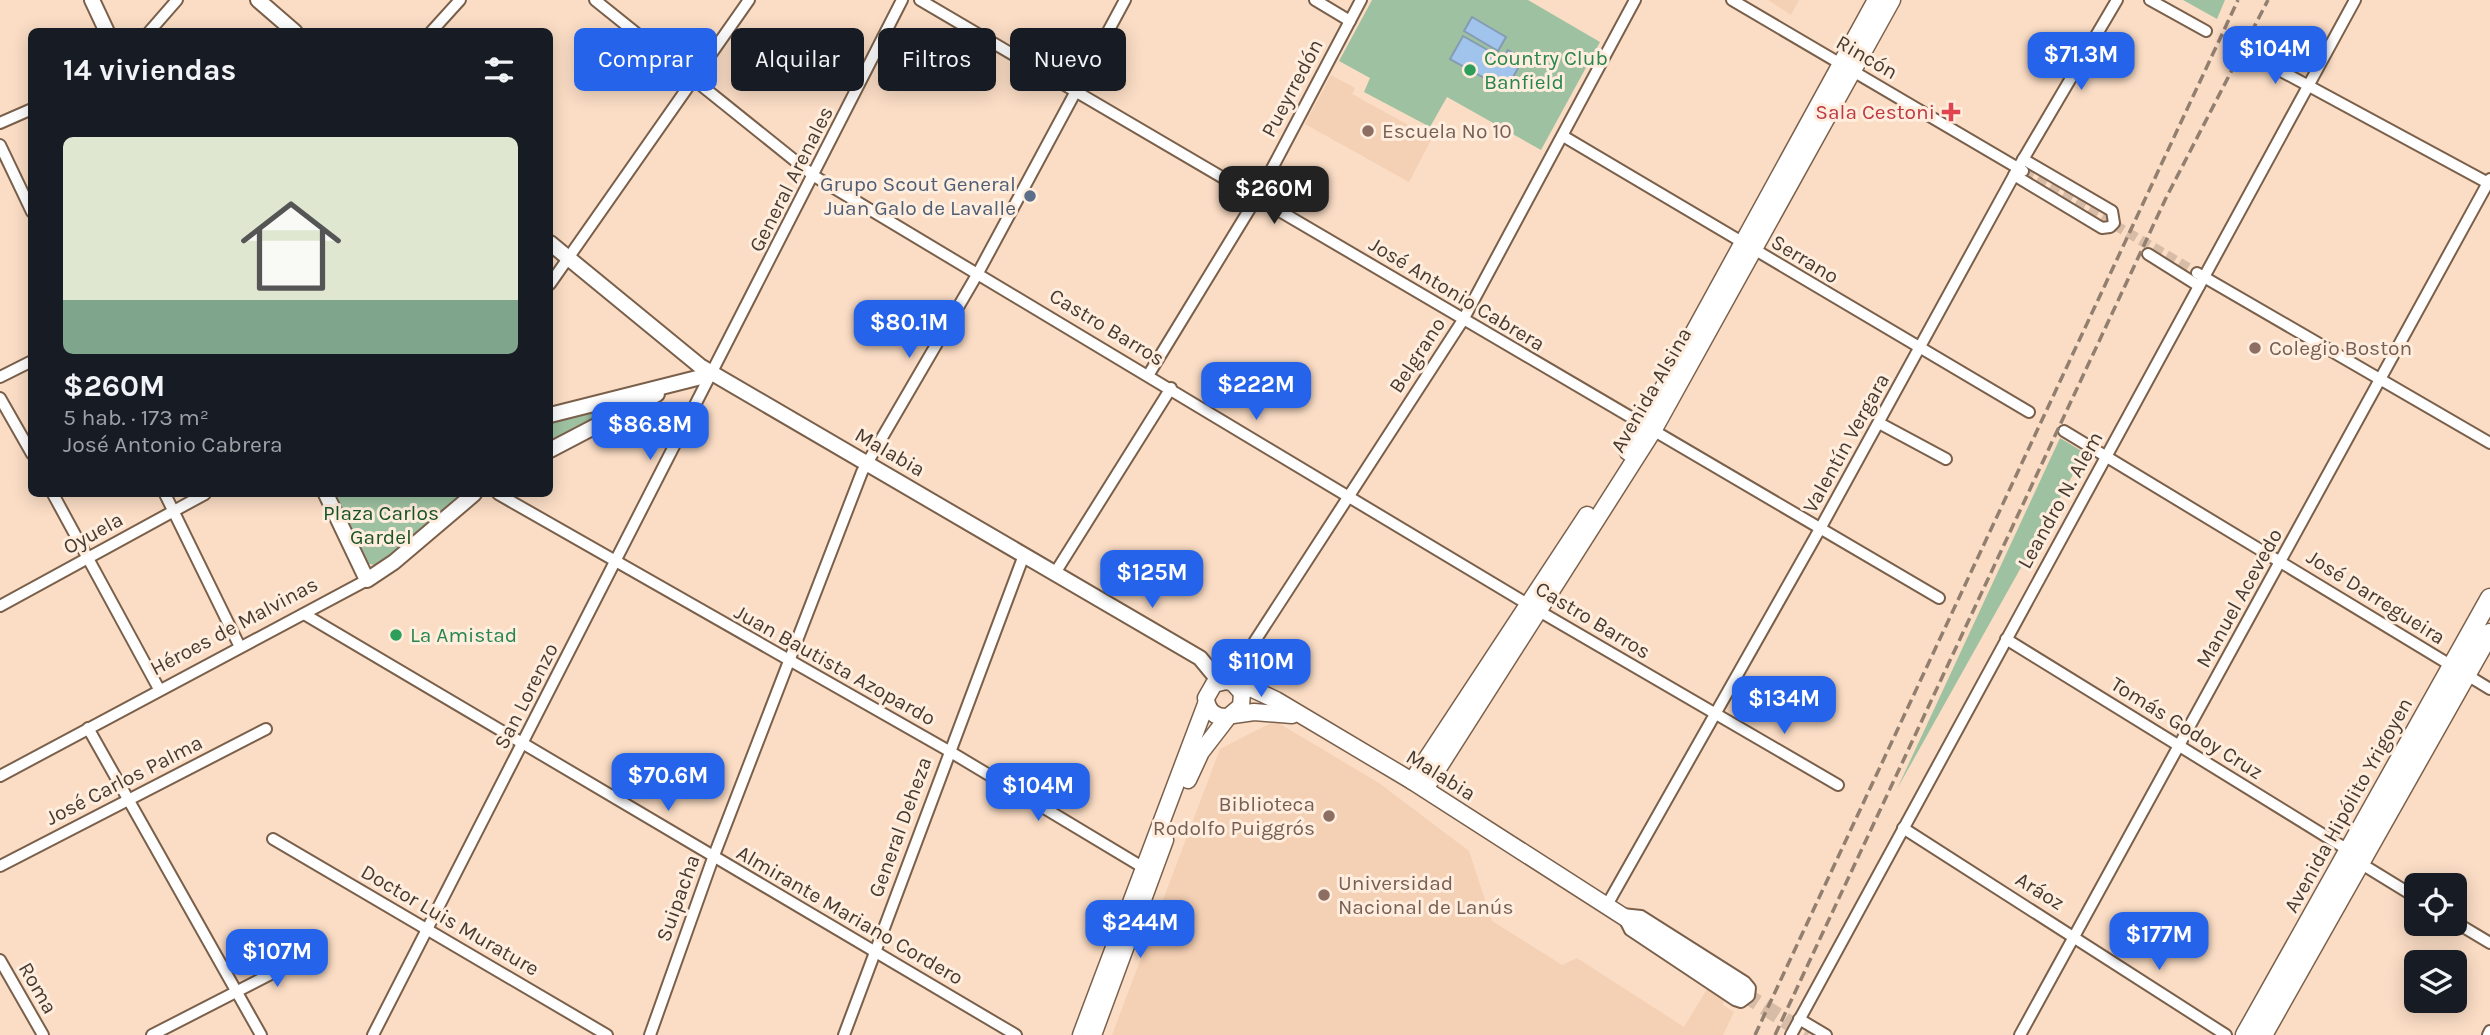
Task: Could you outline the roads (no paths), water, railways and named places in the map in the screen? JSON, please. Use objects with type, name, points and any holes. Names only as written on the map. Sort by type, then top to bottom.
[{"type":"main road","name":"Avenida Alsina","points":[[1848,67],[1876,0]]},
{"type":"main road","name":"Avenida Alsina","points":[[1419,785],[1648,428],[1848,67],[1892,0]]},
{"type":"main road","name":"Avenida Hipólito Yrigoyen","points":[[2245,1035],[2354,857],[2459,670],[2490,598]]},
{"type":"main road","name":"Avenida Hipólito Yrigoyen","points":[[2459,670],[2490,633]]},
{"type":"main road","points":[[1081,1035],[1148,871],[1195,763],[1243,699],[1242,693],[1227,682],[1207,692],[1206,704],[1148,871],[1093,1035]]},
{"type":"main road","name":"Malabia","points":[[1227,682],[1257,690],[1419,785],[1744,994]]},
{"type":"main road","points":[[1206,704],[1214,715],[1230,716],[1254,712],[1298,715]]},
{"type":"main road","name":"Avenida Hipólito Yrigoyen","points":[[2263,1035],[2354,857]]},
{"type":"street","points":[[92,0],[105,28]]},
{"type":"street","points":[[152,28],[177,0]]},
{"type":"street","points":[[258,0],[290,28]]},
{"type":"street","points":[[435,28],[460,0]]},
{"type":"street","name":"Castro Barros","points":[[595,0],[629,28]]},
{"type":"street","points":[[717,46],[749,0]]},
{"type":"street","name":"General Arenales","points":[[713,374],[902,0]]},
{"type":"street","name":"José Antonio Cabrera","points":[[920,0],[1010,53]]},
{"type":"street","name":"Suipacha","points":[[1109,28],[1125,0]]},
{"type":"street","points":[[1315,0],[1350,20]]},
{"type":"street","name":"Pueyrredón","points":[[1149,374],[1257,197],[1361,0]]},
{"type":"street","name":"Belgrano","points":[[1227,682],[1463,320],[1635,0]]},
{"type":"street","name":"Rincón","points":[[1732,0],[2020,169]]},
{"type":"street","name":"Valentín Vergara","points":[[1606,905],[2117,0]]},
{"type":"street","points":[[2150,0],[2206,31]]},
{"type":"street","name":"Leandro N. Alem","points":[[1792,1035],[2200,279],[2355,0]]},
{"type":"street","points":[[2259,59],[2489,182]]},
{"type":"street","points":[[553,279],[685,91]]},
{"type":"street","name":"Castro Barros","points":[[707,91],[814,176],[1149,374],[1534,608],[1838,785]]},
{"type":"street","name":"José Antonio Cabrera","points":[[1074,91],[1939,598]]},
{"type":"street","name":"Suipacha","points":[[650,1035],[713,858],[868,463],[978,273],[1074,91]]},
{"type":"street","points":[[0,123],[28,110]]},
{"type":"street","name":"Serrano","points":[[1563,136],[2029,412]]},
{"type":"street","points":[[0,145],[28,204]]},
{"type":"street","points":[[2020,169],[2112,211],[2114,223],[2110,227],[2102,228],[2020,169]]},
{"type":"street","name":"Manuel Acevedo","points":[[2020,1035],[2489,182]]},
{"type":"street","name":"Malabia","points":[[553,246],[713,374],[1200,658],[1227,682]]},
{"type":"street","points":[[2148,254],[2200,279],[2383,379],[2490,443]]},
{"type":"street","points":[[0,377],[28,363]]},
{"type":"street","points":[[553,414],[713,374]]},
{"type":"street","name":"San Lorenzo","points":[[373,1035],[713,374]]},
{"type":"street","points":[[553,448],[679,383]]},
{"type":"street","points":[[1055,573],[1171,388]]},
{"type":"street","points":[[0,398],[28,447]]},
{"type":"street","points":[[1879,423],[1946,459]]},
{"type":"street","name":"José Darregueira","points":[[2064,431],[2490,689]]},
{"type":"street","points":[[55,497],[159,690]]},
{"type":"street","points":[[167,497],[240,647]]},
{"type":"street","name":"Oyuela","points":[[0,606],[200,497]]},
{"type":"street","points":[[327,497],[367,580]]},
{"type":"street","name":"Héroes de Malvinas","points":[[0,776],[367,580],[394,562],[470,497]]},
{"type":"street","name":"Juan Bautista Azopardo","points":[[503,497],[949,751],[1148,871]]},
{"type":"street","name":"General Deheza","points":[[844,1035],[1024,555]]},
{"type":"street","name":"Almirante Mariano Cordero","points":[[304,614],[713,858],[1017,1035]]},
{"type":"street","name":"Tomás Godoy Cruz","points":[[2006,639],[2404,890]]},
{"type":"street","points":[[88,728],[261,1035]]},
{"type":"street","name":"José Carlos Palma","points":[[0,866],[266,729]]},
{"type":"street","name":"Aráoz","points":[[1903,828],[2074,935],[2226,1035]]},
{"type":"street","name":"Doctor Luis Murature","points":[[273,839],[607,1035]]},
{"type":"street","name":"Malabia","points":[[1622,914],[1641,916],[1745,982],[1750,988],[1749,996],[1741,1002],[1735,1000],[1630,930],[1622,914]]},
{"type":"street","points":[[2467,929],[2490,943]]},
{"type":"street","points":[[152,1035],[302,958]]},
{"type":"street","name":"Roma","points":[[0,960],[43,1035]]},
{"type":"street","points":[[1799,1019],[1826,1035]]},
{"type":"water","points":[[1472,17],[1506,37],[1498,51],[1464,31]]},
{"type":"water","points":[[1463,36],[1502,58],[1508,50],[1523,59],[1506,90],[1450,59]]},
{"type":"tunnel","points":[[2024,172],[2197,273]]},
{"type":"tunnel","points":[[1744,994],[1808,1035]]},
{"type":"railway","points":[[1755,1035],[2238,0]]},
{"type":"railway","points":[[1775,1035],[2166,198],[2268,0]]},
{"type":"place","name":"Country Club Banfield","points":[[1470,70]]},
{"type":"place","name":"Sala Cestoni","points":[[1951,112]]},
{"type":"place","name":"Escuela Nº 10","points":[[1368,131]]},
{"type":"place","name":"Grupo Scout General Juan Galo de Lavalle","points":[[1030,196]]},
{"type":"place","name":"Colegio Boston","points":[[2255,348]]},
{"type":"place","name":"La Amistad","points":[[396,635]]},
{"type":"place","name":"Biblioteca Rodolfo Puiggrós","points":[[1329,816]]},
{"type":"place","name":"Universidad Nacional de Lanús","points":[[1324,895]]},
{"type":"park label","name":"Plaza Carlos Gardel","points":[[381,525]]}]
